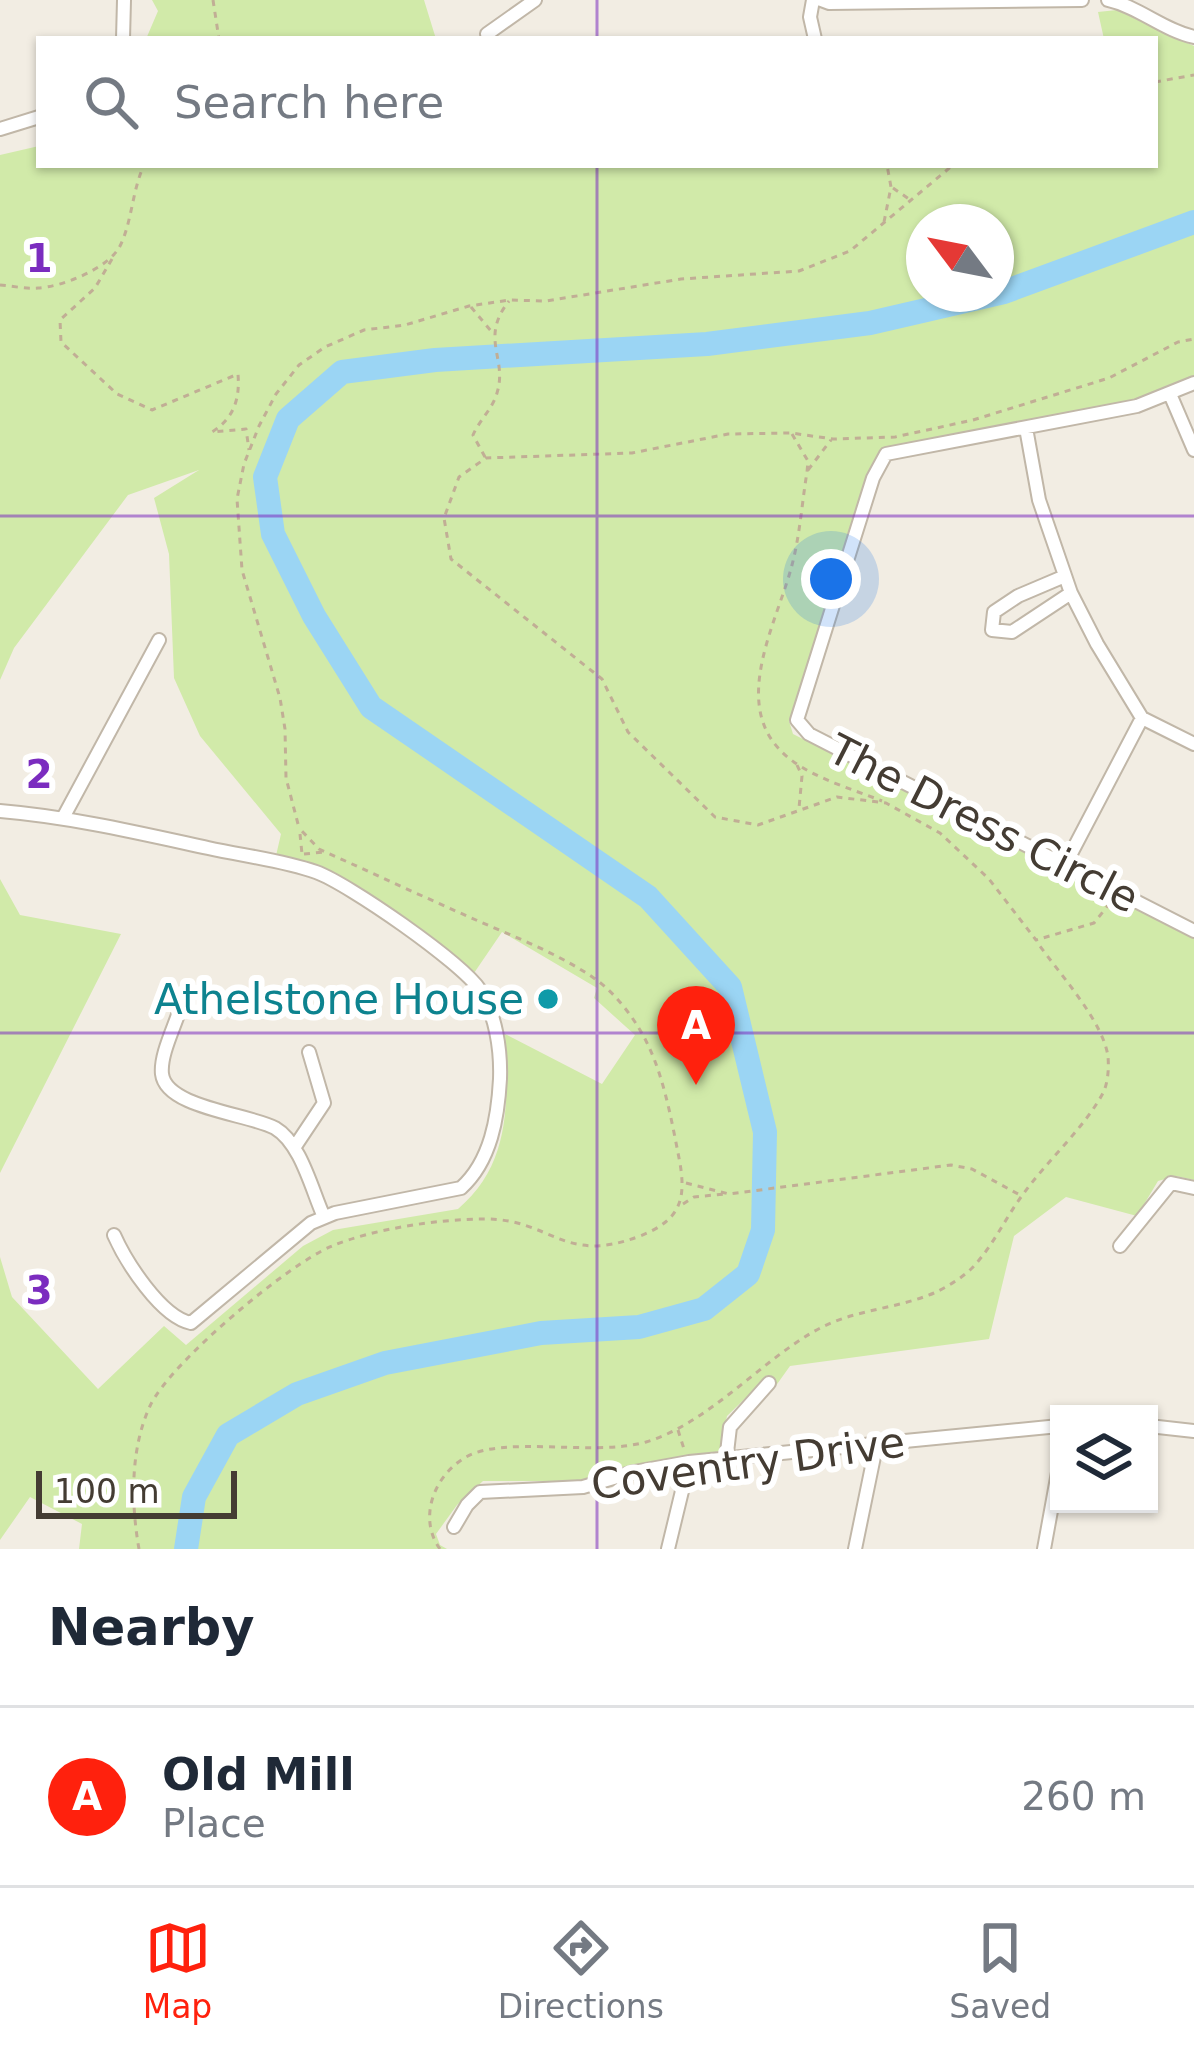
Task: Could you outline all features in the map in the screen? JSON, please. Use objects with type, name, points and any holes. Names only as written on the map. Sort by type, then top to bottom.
[{"type":"street","points":[[123,36],[124,0]]},
{"type":"street","points":[[487,34],[535,0]]},
{"type":"street","points":[[814,36],[810,17],[817,0],[1082,0]]},
{"type":"street","points":[[1108,0],[1194,37]]},
{"type":"street","points":[[0,128],[36,118]]},
{"type":"street","name":"The Dress Circle","points":[[1194,383],[1137,406],[886,454],[873,478],[797,720],[809,734],[1194,931]]},
{"type":"street","points":[[1170,394],[1194,450]]},
{"type":"street","points":[[1026,428],[1039,500],[1072,593],[1142,718],[1194,744]]},
{"type":"street","points":[[1065,576],[994,612],[992,630],[1012,632],[1072,593]]},
{"type":"street","points":[[64,816],[159,640]]},
{"type":"street","points":[[1065,865],[1142,718]]},
{"type":"street","points":[[0,811],[64,816],[301,861],[472,979],[490,1012],[501,1059],[498,1109],[472,1178],[450,1193],[323,1217],[298,1232],[191,1323],[180,1320],[134,1273],[113,1235]]},
{"type":"street","points":[[179,1012],[161,1070],[165,1085],[178,1097],[278,1129],[294,1148],[323,1217]]},
{"type":"street","points":[[294,1148],[324,1102],[309,1052]]},
{"type":"street","points":[[1120,1246],[1171,1183],[1194,1188]]},
{"type":"street","points":[[726,1461],[730,1427],[769,1383]]},
{"type":"street","name":"Coventry Drive","points":[[454,1527],[480,1492],[584,1487],[688,1462],[1050,1427]]},
{"type":"street","points":[[1158,1427],[1194,1431]]},
{"type":"street","points":[[855,1549],[877,1442]]},
{"type":"street","points":[[668,1549],[688,1462]]},
{"type":"street","points":[[1044,1549],[1051,1513]]},
{"type":"path","points":[[213,0],[219,36]]},
{"type":"path","points":[[1158,81],[1194,75]]},
{"type":"path","points":[[143,168],[131,196],[123,240],[95,288],[60,320],[61,342],[117,394],[152,410],[238,374],[240,394],[226,423],[212,432],[246,429],[249,452]]},
{"type":"path","points":[[883,227],[891,187],[888,168]]},
{"type":"path","points":[[326,852],[301,861],[286,778],[280,698],[237,538],[237,499],[249,452],[276,394],[299,365],[364,330],[405,325],[469,306],[510,300],[546,302],[681,279],[799,271],[850,251],[950,168]]},
{"type":"path","points":[[891,187],[913,200]]},
{"type":"path","points":[[0,285],[38,288],[112,259]]},
{"type":"path","points":[[486,458],[473,435],[499,389],[492,333],[510,300]]},
{"type":"path","points":[[469,306],[492,333]]},
{"type":"path","points":[[886,802],[837,797],[758,825],[715,817],[628,732],[602,679],[452,559],[443,518],[459,477],[486,458],[632,453],[728,434],[895,437],[973,420],[1109,379],[1178,342],[1194,339]]},
{"type":"path","points":[[440,1549],[428,1532],[427,1511],[440,1484],[460,1460],[506,1446],[596,1450],[647,1442],[677,1428],[843,1315],[935,1292],[968,1273],[1103,1092],[1108,1051],[1100,1032],[989,879],[940,833],[779,751],[762,721],[758,688],[793,562],[807,472],[808,461],[791,433]]},
{"type":"path","points":[[807,472],[833,439]]},
{"type":"path","points":[[797,763],[802,776],[799,811]]},
{"type":"path","points":[[139,1549],[133,1482],[141,1434],[158,1393],[194,1351],[291,1271],[339,1244],[480,1219],[506,1219],[570,1245],[606,1246],[644,1235],[669,1220],[684,1195],[648,1044],[613,994],[597,980],[511,934],[326,852],[308,841],[298,827]]},
{"type":"path","points":[[1036,940],[1094,923],[1116,891]]},
{"type":"path","points":[[677,1209],[694,1197],[951,1165],[972,1169],[1022,1196]]},
{"type":"path","points":[[683,1181],[729,1194]]},
{"type":"path","points":[[191,1323],[194,1351]]},
{"type":"path","points":[[677,1428],[688,1462]]},
{"type":"green space","points":[[152,0],[424,0],[435,36],[147,36],[158,11]]},
{"type":"green space","points":[[1117,10],[1194,46],[1194,380],[1137,403],[884,450],[876,457],[789,721],[793,734],[1194,936],[1194,1180],[1176,1176],[1158,1181],[1137,1216],[1066,1197],[1014,1236],[989,1339],[790,1366],[775,1387],[764,1380],[727,1416],[720,1451],[576,1481],[483,1481],[436,1534],[447,1549],[79,1549],[82,1524],[30,1497],[0,1540],[0,1257],[12,1297],[98,1389],[164,1326],[186,1345],[303,1246],[333,1230],[458,1209],[489,1172],[503,1129],[505,1034],[602,1084],[635,1035],[594,998],[597,988],[502,932],[472,976],[316,870],[275,860],[281,834],[200,736],[174,678],[169,554],[154,498],[199,470],[128,495],[14,648],[0,680],[0,155],[36,147],[36,168],[1158,168],[1158,36],[1103,36],[1098,12]]},
{"type":"green space","points":[[0,879],[20,915],[121,934],[0,1173]]},
{"type":"waterway","points":[[186,1549],[194,1497],[228,1435],[297,1394],[385,1363],[541,1333],[639,1327],[704,1309],[748,1274],[763,1230],[765,1132],[730,987],[648,897],[371,707],[314,616],[273,534],[265,477],[288,419],[342,372],[435,360],[707,344],[870,323],[1004,292],[1194,222]]},
{"type":"place","name":"Athelstone House","points":[[548,999]]},
{"type":"place","name":"Old Mill","points":[[696,1085]]}]
